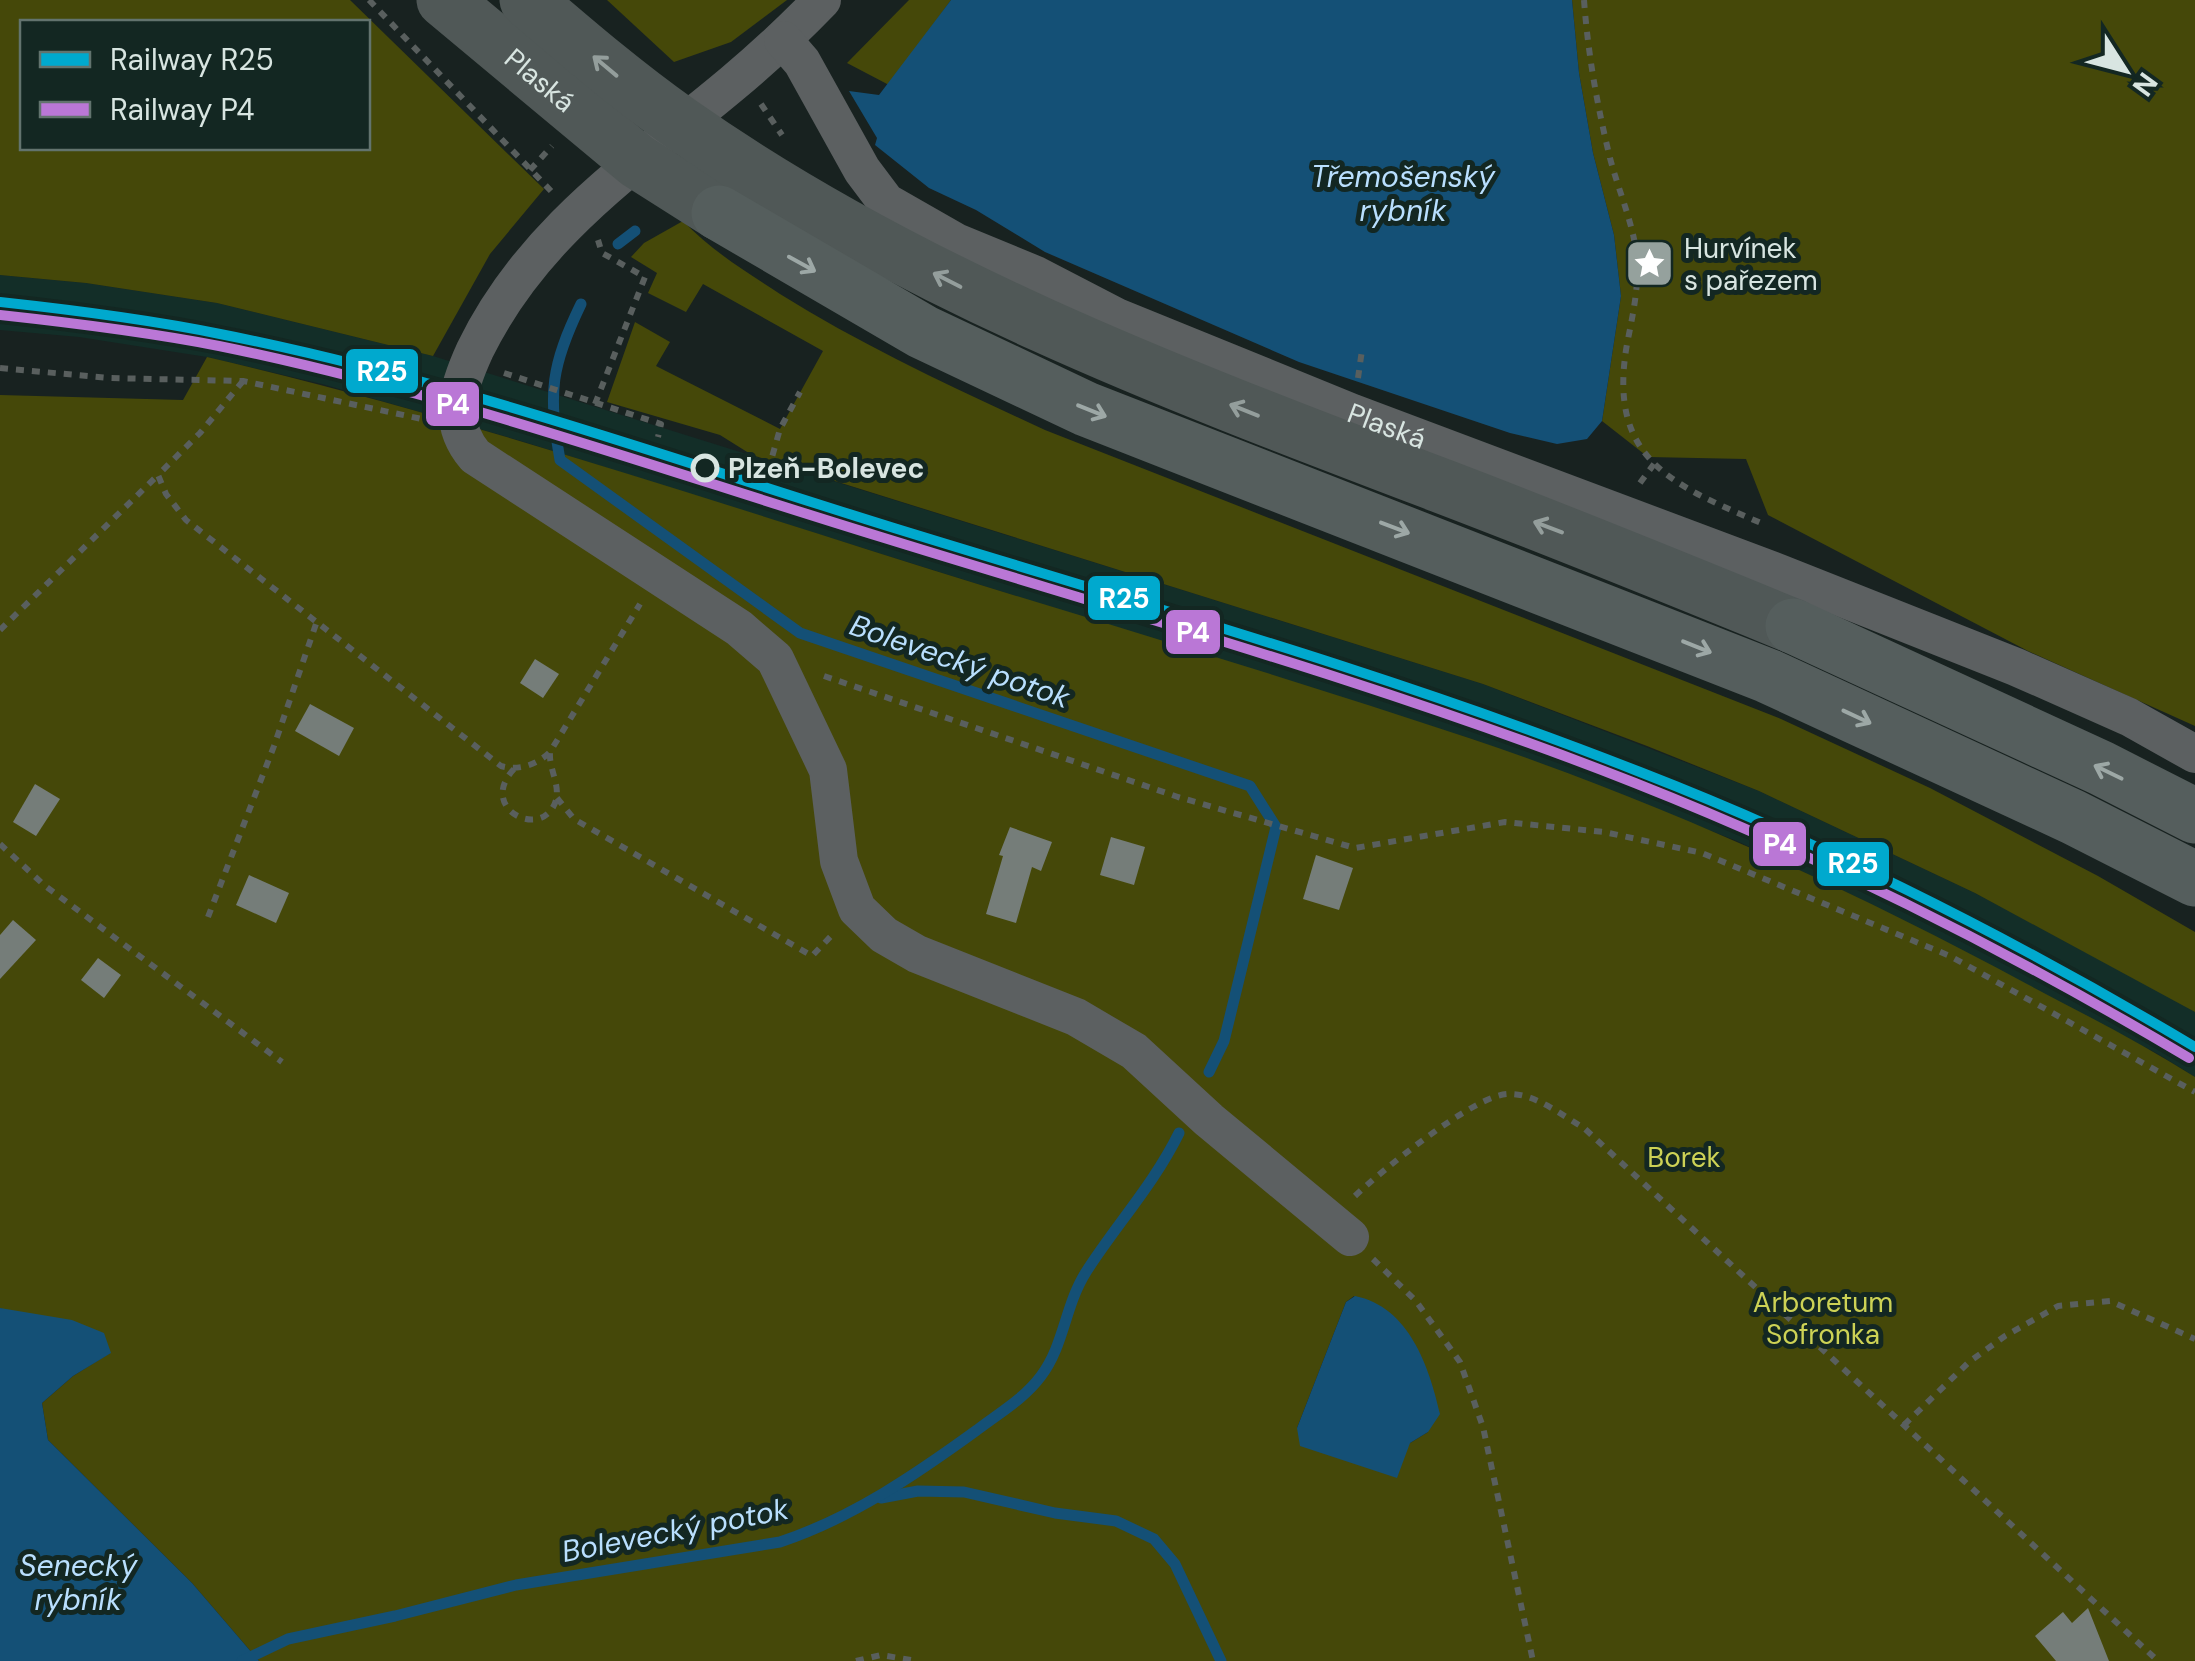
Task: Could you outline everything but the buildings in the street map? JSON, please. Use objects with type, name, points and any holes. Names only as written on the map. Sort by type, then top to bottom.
[{"type":"highway","name":"Plaská","points":[[718,213],[923,332],[1086,409],[1768,676],[2195,878]]},
{"type":"highway","points":[[1793,626],[2195,816]]},
{"type":"main road","name":"Plaská","points":[[444,0],[637,161],[718,213]]},
{"type":"main road","name":"Plaská","points":[[527,0],[615,75],[682,125],[797,198],[950,282],[1110,357],[1793,626]]},
{"type":"street","points":[[822,0],[783,40],[579,212],[514,282],[488,324],[458,393],[457,427],[461,440],[474,456],[739,628],[774,658],[828,770],[839,861],[857,909],[884,935],[917,954],[1076,1017],[1134,1051],[1208,1120],[1351,1218]]},
{"type":"street","name":"Plaská","points":[[783,40],[802,62],[862,170],[886,202],[956,242],[1036,275],[1118,316],[1345,410],[1779,573],[2016,667],[2128,717],[2195,754]]},
{"type":"path","points":[[369,0],[553,192],[540,207]]},
{"type":"path","points":[[1584,0],[1592,74],[1638,269],[1621,380],[1633,435],[1654,464],[1698,495],[1775,529]]},
{"type":"path","points":[[579,212],[595,232],[602,253],[645,277],[595,404]]},
{"type":"path","points":[[1357,384],[1362,350]]},
{"type":"path","points":[[0,368],[109,378],[243,382],[457,427]]},
{"type":"path","points":[[523,380],[662,424],[658,437]]},
{"type":"path","points":[[0,630],[200,433],[243,382]]},
{"type":"path","points":[[768,471],[780,429],[800,392]]},
{"type":"path","points":[[1634,492],[1654,464]]},
{"type":"path","points":[[158,475],[166,494],[186,520],[490,759],[514,770]]},
{"type":"path","points":[[550,752],[550,771],[557,788],[549,812],[541,817],[516,816],[508,810],[503,784],[514,770],[540,762],[550,752],[658,574]]},
{"type":"path","points":[[208,917],[316,624]]},
{"type":"path","points":[[774,658],[1178,797],[1356,848],[1505,822],[1604,832],[1702,853],[1950,956],[2195,1092]]},
{"type":"path","points":[[556,798],[574,818],[812,956],[857,909]]},
{"type":"path","points":[[0,844],[44,885],[282,1062]]},
{"type":"path","points":[[1533,1661],[1483,1426],[1460,1362],[1351,1218],[1386,1166],[1475,1107],[1504,1094],[1530,1097],[1584,1128],[2158,1661]]},
{"type":"path","points":[[1904,1425],[1969,1362],[2058,1306],[2110,1302],[2195,1339]]},
{"type":"path","points":[[856,1661],[881,1655],[916,1661]]},
{"type":"shaded area","points":[[0,275],[86,283],[217,303],[433,356],[1483,684],[1759,791],[1975,893],[2184,1005],[2195,1012],[2195,1077],[1848,893],[1737,841],[1475,740],[521,441],[322,384],[207,357],[79,337],[0,330]]},
{"type":"green space","points":[[0,0],[350,0],[544,189],[490,254],[433,356],[217,303],[86,283],[0,275]]},
{"type":"green space","points":[[607,0],[787,0],[731,42],[674,62]]},
{"type":"green space","points":[[909,0],[951,0],[889,85],[847,63]]},
{"type":"green space","points":[[1572,0],[2195,0],[2195,726],[2028,651],[1768,515],[1746,459],[1648,457],[1602,421],[1621,296],[1614,235],[1593,153],[1579,73]]},
{"type":"green space","points":[[683,221],[729,260],[844,332],[1045,430],[1781,719],[1930,788],[2195,932],[2195,1012],[1975,893],[1759,791],[1647,746],[1483,684],[752,455],[720,435],[607,402],[635,322],[670,342],[656,366],[780,429],[823,351],[703,284],[686,312],[648,293],[657,273],[631,257],[644,243]]},
{"type":"green space","points":[[207,357],[305,381],[597,464],[1472,739],[1615,791],[1824,881],[2070,1006],[2195,1077],[2195,1661],[259,1661],[192,1583],[48,1440],[42,1403],[73,1376],[110,1353],[0,1308],[0,395],[183,400]],"holes":[[[1354,1296],[1428,1432],[1410,1443],[1297,1428],[1346,1302]]]},
{"type":"water","name":"Třemošenský rybník","points":[[951,0],[1572,0],[1579,73],[1593,153],[1614,235],[1621,296],[1602,421],[1587,439],[1557,444],[1510,433],[1299,362],[1045,252],[976,210],[929,188],[875,145],[877,138],[849,91],[879,95]]},
{"type":"water","points":[[1355,1296],[1390,1312],[1414,1341],[1440,1414],[1428,1432],[1410,1443],[1397,1478],[1300,1446],[1297,1428],[1346,1302]]},
{"type":"water","name":"Senecký rybník","points":[[0,1308],[72,1320],[104,1333],[111,1353],[73,1376],[42,1403],[48,1440],[192,1583],[259,1661],[0,1661]]},
{"type":"waterway","name":"Bolevecký potok","points":[[618,244],[635,231]]},
{"type":"waterway","name":"Bolevecký potok","points":[[581,304],[563,345],[555,380],[554,416],[560,460],[800,633],[1250,786],[1276,827],[1224,1041],[1209,1072]]},
{"type":"waterway","name":"Bolevecký potok","points":[[242,1661],[288,1639],[516,1585],[780,1542],[858,1508],[954,1447],[1034,1384],[1055,1352],[1086,1272],[1158,1170],[1179,1133]]},
{"type":"waterway","points":[[881,1498],[918,1491],[964,1492],[1055,1513],[1116,1521],[1154,1539],[1175,1564],[1221,1661]]},
{"type":"rail line","name":"R25","points":[[0,302],[193,329],[306,352],[476,397],[1456,704],[1712,801],[1853,864],[1992,933],[2195,1047]]},
{"type":"rail line","name":"P4","points":[[0,315],[192,341],[387,386],[1260,653],[1449,715],[1635,783],[1848,875],[1986,944],[2189,1058]]},
{"type":"place","name":"Hurvínek s pařezem","points":[[1649,264]]},
{"type":"place","name":"Plzeň-Bolevec","points":[[705,468]]},
{"type":"park label","name":"Borek","points":[[1684,1157]]},
{"type":"park label","name":"Arboretum Sofronka","points":[[1823,1318]]}]
